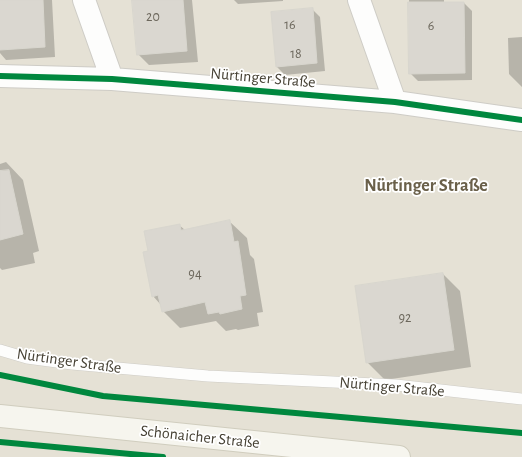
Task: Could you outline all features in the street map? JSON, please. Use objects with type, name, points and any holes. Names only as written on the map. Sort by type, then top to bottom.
[{"type":"main road","name":"Schönaicher Straße","points":[[0,416],[399,457]]},
{"type":"street","points":[[84,0],[112,79]]},
{"type":"street","points":[[359,0],[395,102]]},
{"type":"street","name":"Nürtinger Straße","points":[[0,76],[112,79],[395,102],[522,120]]},
{"type":"lane","name":"Nürtinger Straße","points":[[0,350],[27,358],[72,364],[208,376],[396,385],[522,399]]},
{"type":"shaded area","points":[[0,0],[522,0],[522,457],[0,457]]},
{"type":"building","points":[[0,0],[43,0],[45,47],[0,50]]},
{"type":"building","points":[[132,0],[183,0],[187,51],[137,55]]},
{"type":"building","points":[[408,2],[464,2],[465,73],[409,74]]},
{"type":"building","points":[[313,8],[317,63],[276,67],[271,12]]},
{"type":"building","points":[[9,170],[23,234],[0,240],[0,171]]},
{"type":"building","points":[[230,220],[234,242],[238,241],[246,295],[240,296],[242,309],[220,314],[219,312],[208,314],[205,302],[162,312],[158,295],[152,297],[143,252],[148,251],[144,231],[180,224],[181,230]]},
{"type":"building","points":[[443,273],[454,350],[366,363],[355,286]]},
{"type":"cycle path","points":[[0,76],[112,79],[395,102],[522,120]]},
{"type":"cycle path","points":[[0,375],[103,396],[522,433]]},
{"type":"cycle path","points":[[0,442],[163,457]]},
{"type":"district","name":"Nürtinger Straße","points":[[426,186]]}]
